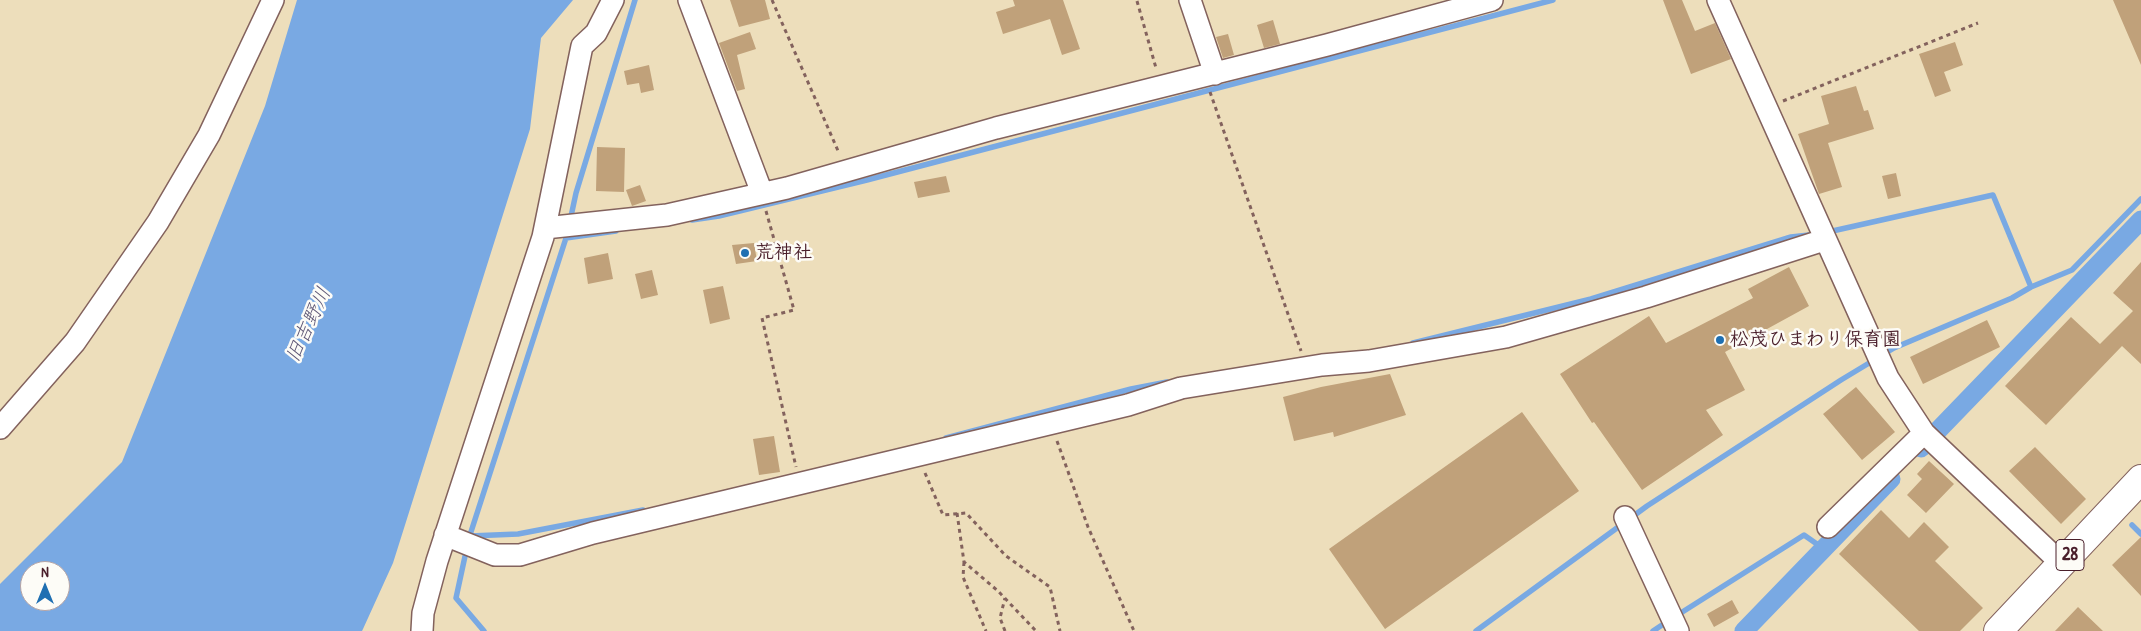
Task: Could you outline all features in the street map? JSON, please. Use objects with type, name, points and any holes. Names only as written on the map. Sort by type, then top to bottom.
[{"type":"highway","name":"28","points":[[2007,628],[2062,564],[2141,479]]},
{"type":"street","points":[[0,428],[75,342],[158,222],[209,135],[273,0]]},
{"type":"street","points":[[422,631],[423,612],[445,535],[545,228],[582,46],[596,32],[613,0]]},
{"type":"street","points":[[689,0],[764,202]]},
{"type":"street","points":[[1190,0],[1209,75]]},
{"type":"street","points":[[545,228],[764,202],[846,171],[996,128],[1209,75],[1492,0]]},
{"type":"street","points":[[1718,0],[1824,240],[1888,378],[1924,433],[2062,564]]},
{"type":"street","points":[[445,535],[495,555],[520,555],[594,533],[1128,405],[1180,388],[1307,368],[1369,361],[1506,337],[1646,297],[1824,240]]},
{"type":"street","points":[[1828,527],[1924,433]]},
{"type":"street","points":[[1625,517],[1678,631]]},
{"type":"path","points":[[772,0],[846,171]]},
{"type":"path","points":[[1137,2],[1161,87]]},
{"type":"path","points":[[1766,108],[1978,23]]},
{"type":"path","points":[[1209,75],[1307,368]]},
{"type":"path","points":[[764,202],[794,310],[762,318],[800,484]]},
{"type":"path","points":[[1051,424],[1088,527],[1134,631]]},
{"type":"path","points":[[918,456],[943,515],[966,513],[1006,556],[1050,587],[1060,631]]},
{"type":"path","points":[[958,513],[964,562],[963,577],[986,631]]},
{"type":"path","points":[[964,562],[1005,598],[1036,631]]},
{"type":"path","points":[[1005,598],[1000,618],[1005,631]]},
{"type":"water","name":"旧吉野川","points":[[297,0],[573,0],[541,38],[530,129],[393,563],[362,631],[0,631],[0,584],[20,564],[20,611],[70,611],[70,561],[23,561],[122,462],[265,106]]},
{"type":"building","points":[[730,0],[765,0],[770,19],[739,27]]},
{"type":"building","points":[[1013,0],[1063,0],[1080,49],[1062,55],[1050,19],[1003,34],[996,12],[1015,6]]},
{"type":"building","points":[[1663,0],[1682,0],[1695,31],[1715,23],[1731,59],[1691,74]]},
{"type":"building","points":[[2113,0],[2141,0],[2141,65]]},
{"type":"building","points":[[1273,20],[1280,44],[1264,48],[1257,25]]},
{"type":"building","points":[[750,32],[756,49],[737,55],[745,89],[737,91],[719,43]]},
{"type":"building","points":[[1228,34],[1234,55],[1223,58],[1216,37]]},
{"type":"building","points":[[1955,42],[1963,65],[1944,72],[1951,91],[1935,97],[1919,54]]},
{"type":"building","points":[[649,65],[654,90],[641,93],[639,83],[627,85],[624,71]]},
{"type":"building","points":[[1856,86],[1864,111],[1868,110],[1874,129],[1828,143],[1842,187],[1819,194],[1798,134],[1829,124],[1821,96]]},
{"type":"building","points":[[597,147],[625,148],[624,192],[596,191]]},
{"type":"building","points":[[1896,173],[1901,196],[1888,199],[1882,176]]},
{"type":"building","points":[[946,176],[950,192],[918,198],[914,182]]},
{"type":"building","points":[[640,185],[646,201],[632,206],[626,190]]},
{"type":"building","name":"荒神社","points":[[754,243],[757,261],[736,264],[732,245]]},
{"type":"building","points":[[608,253],[613,279],[588,284],[584,258]]},
{"type":"building","points":[[2141,262],[2141,364],[2122,346],[2046,425],[2005,386],[2071,317],[2100,344],[2133,311],[2113,293]]},
{"type":"building","points":[[1789,267],[1809,306],[1725,352],[1745,390],[1706,410],[1723,435],[1642,490],[1594,422],[1592,423],[1560,374],[1649,316],[1666,343],[1753,298],[1748,289]]},
{"type":"building","points":[[652,270],[658,295],[641,299],[635,274]]},
{"type":"building","points":[[723,286],[730,319],[710,324],[703,290]]},
{"type":"building","points":[[1987,320],[2000,347],[1923,384],[1910,357]]},
{"type":"building","points":[[1390,374],[1406,415],[1334,437],[1333,432],[1294,441],[1283,397],[1321,387]]},
{"type":"building","points":[[1856,387],[1895,432],[1862,460],[1823,414]]},
{"type":"building","points":[[1522,412],[1579,491],[1385,629],[1329,549]]},
{"type":"building","points":[[774,436],[780,472],[759,475],[753,439]]},
{"type":"building","points":[[2035,447],[2086,499],[2061,524],[2009,471]]},
{"type":"building","points":[[1929,461],[1954,484],[1926,513],[1907,495],[1922,479],[1917,474]]},
{"type":"building","points":[[1881,510],[1909,538],[1924,522],[1949,547],[1935,561],[1983,608],[1960,631],[1919,631],[1839,554]]},
{"type":"building","points":[[2141,537],[2141,596],[2112,565]]},
{"type":"building","points":[[1732,600],[1739,613],[1714,627],[1707,614]]},
{"type":"building","points":[[2078,607],[2103,631],[2055,631]]},
{"type":"waterway","points":[[570,221],[576,193],[635,0]]},
{"type":"waterway","points":[[692,220],[719,216],[867,180],[1553,0]]},
{"type":"waterway","points":[[1828,232],[1993,195],[2031,287],[2072,270],[2141,199]]},
{"type":"waterway","points":[[1921,448],[2141,220]]},
{"type":"waterway","points":[[469,538],[566,238],[616,231]]},
{"type":"waterway","points":[[1413,343],[1591,299],[1791,237],[1809,235]]},
{"type":"waterway","points":[[1476,631],[1647,506],[1841,380],[1894,348],[2012,298],[2031,287]]},
{"type":"waterway","points":[[946,438],[1131,389],[1167,382]]},
{"type":"waterway","points":[[1744,631],[1891,479]]},
{"type":"waterway","points":[[470,536],[518,534],[643,510]]},
{"type":"waterway","points":[[2132,525],[2141,534]]},
{"type":"waterway","points":[[1676,616],[1804,535],[1824,549]]},
{"type":"waterway","points":[[467,547],[456,598],[484,631]]},
{"type":"waterway","points":[[1653,631],[1668,621]]},
{"type":"place","name":"荒神社","points":[[745,253]]},
{"type":"place","name":"松茂ひまわり保育園","points":[[1720,340]]}]
